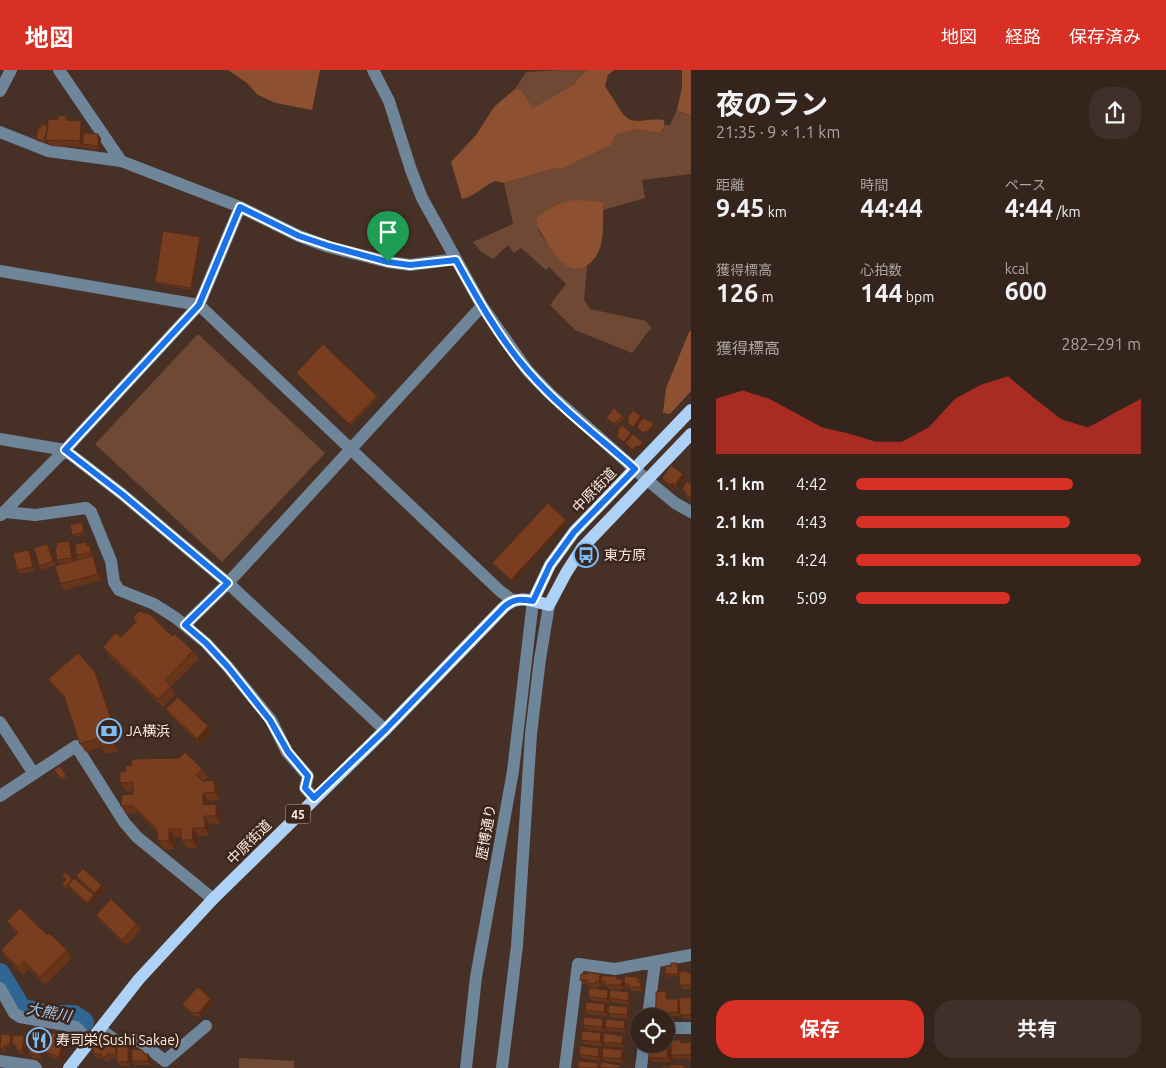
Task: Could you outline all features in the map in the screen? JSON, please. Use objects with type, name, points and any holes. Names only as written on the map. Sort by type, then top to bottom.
[{"type":"main road","name":"中原街道","points":[[533,601],[550,565],[574,532],[691,410]]},
{"type":"main road","points":[[512,600],[521,599],[549,604],[582,548],[691,434]]},
{"type":"main road","name":"中原街道","points":[[69,1068],[139,979],[213,899],[385,730],[512,600]]},
{"type":"street","points":[[0,91],[11,70]]},
{"type":"street","points":[[59,70],[121,160]]},
{"type":"street","points":[[373,70],[389,101],[422,198],[482,306],[527,370],[550,394],[646,479],[675,503],[691,512]]},
{"type":"street","points":[[0,132],[48,151],[121,160],[240,207],[299,236],[329,246],[388,262],[410,265],[456,260]]},
{"type":"street","points":[[2,514],[65,450],[199,305],[240,207]]},
{"type":"street","points":[[0,271],[199,305],[500,591],[512,600]]},
{"type":"street","points":[[185,625],[228,583],[482,306]]},
{"type":"street","points":[[0,439],[65,450],[122,494],[228,583],[385,730]]},
{"type":"street","points":[[2,514],[35,515],[86,508],[91,512],[111,561],[114,582],[119,590],[154,604],[185,625],[206,643],[228,667],[270,720],[288,752],[308,776],[305,788],[314,798]]},
{"type":"street","name":"歴博通り","points":[[466,1068],[476,977],[513,771],[533,601]]},
{"type":"street","points":[[502,1068],[517,946],[531,734],[549,604]]},
{"type":"street","points":[[0,722],[34,774]]},
{"type":"street","points":[[0,796],[76,746],[124,822],[137,837],[213,899]]},
{"type":"street","points":[[565,1068],[578,964],[615,969],[691,955]]},
{"type":"street","points":[[649,1008],[655,962]]},
{"type":"street","points":[[0,988],[14,1013],[20,1017],[76,1027],[90,1042]]},
{"type":"street","points":[[100,1029],[118,1042],[135,1040],[141,1042],[165,1062],[206,1026]]},
{"type":"street","points":[[675,1028],[691,1028]]},
{"type":"street","points":[[641,1068],[643,1053]]},
{"type":"street","points":[[0,1061],[34,1066],[36,1068]]},
{"type":"shaded area","points":[[228,70],[320,70],[312,110],[276,103],[258,95],[247,83]]},
{"type":"shaded area","points":[[586,70],[574,84],[533,108],[521,91],[515,89],[526,72]]},
{"type":"shaded area","points":[[586,70],[614,70],[608,75],[605,86],[621,112],[631,120],[636,121],[664,120],[662,130],[659,133],[638,129],[615,135],[611,145],[564,168],[552,169],[504,183],[495,181],[471,196],[462,199],[451,162],[476,135],[494,107],[515,89],[521,90],[533,108],[574,84]]},
{"type":"shaded area","points":[[682,70],[691,70],[691,113],[689,115],[677,110],[682,87]]},
{"type":"shaded area","points":[[677,110],[688,115],[691,113],[691,174],[642,180],[645,198],[603,210],[602,201],[536,219],[541,235],[551,248],[577,268],[587,266],[584,300],[590,309],[646,321],[651,328],[632,353],[575,330],[550,305],[566,284],[549,267],[546,270],[521,248],[514,253],[508,245],[493,259],[481,252],[473,242],[513,224],[504,183],[552,169],[564,168],[611,145],[615,135],[638,129],[659,133],[665,125],[670,125]]},
{"type":"shaded area","points":[[574,200],[603,202],[603,229],[600,248],[589,264],[580,268],[572,268],[557,257],[537,225],[536,219],[554,206]]},
{"type":"shaded area","points":[[691,331],[691,391],[670,414],[663,413],[666,388]]},
{"type":"shaded area","points":[[198,334],[325,453],[222,562],[95,444]]},
{"type":"shaded area","points":[[239,1058],[294,1061],[294,1068],[239,1068]]},
{"type":"building","points":[[59,115],[66,116],[66,120],[81,121],[80,141],[46,140],[48,120],[58,119]]},
{"type":"building","points":[[41,124],[48,126],[44,141],[36,139],[38,128],[40,129]]},
{"type":"building","points":[[83,133],[98,134],[98,146],[83,144]]},
{"type":"building","points":[[163,231],[200,237],[191,288],[155,282]]},
{"type":"building","points":[[323,344],[377,396],[349,424],[296,373]]},
{"type":"building","points":[[614,408],[623,416],[614,424],[606,418]]},
{"type":"building","points":[[633,410],[641,416],[633,427],[627,422],[629,419],[627,418]]},
{"type":"building","points":[[644,418],[654,424],[647,432],[643,433],[637,427]]},
{"type":"building","points":[[622,425],[631,433],[624,442],[616,436],[619,433],[617,431]]},
{"type":"building","points":[[633,434],[643,443],[638,447],[636,446],[633,450],[625,443]]},
{"type":"building","points":[[671,465],[683,474],[675,485],[672,483],[670,485],[662,478]]},
{"type":"building","points":[[687,481],[691,484],[691,498],[682,489]]},
{"type":"building","points":[[548,503],[566,520],[511,580],[492,563]]},
{"type":"building","points":[[82,522],[84,532],[72,535],[70,525]]},
{"type":"building","points":[[69,541],[72,558],[57,560],[56,543]]},
{"type":"building","points":[[86,542],[86,546],[90,545],[91,553],[76,555],[75,544]]},
{"type":"building","points":[[47,544],[53,561],[39,566],[34,548]]},
{"type":"building","points":[[29,550],[33,567],[17,570],[13,553]]},
{"type":"building","points":[[93,556],[98,574],[60,584],[55,566]]},
{"type":"building","points":[[139,611],[151,615],[172,636],[175,634],[193,651],[165,680],[171,686],[158,699],[103,647],[115,633],[121,637],[137,621],[133,618]]},
{"type":"building","points":[[78,653],[95,672],[114,728],[110,730],[113,744],[101,746],[99,738],[80,744],[64,696],[48,679]]},
{"type":"building","points":[[178,697],[208,726],[197,739],[166,709]]},
{"type":"building","points":[[185,752],[202,769],[196,775],[203,781],[214,780],[215,792],[203,793],[203,805],[216,804],[216,816],[204,816],[205,828],[193,828],[192,840],[181,840],[181,829],[169,829],[169,841],[158,841],[157,829],[133,806],[121,806],[122,795],[133,794],[133,782],[120,783],[120,772],[126,771],[125,765],[131,766],[132,759],[179,758]]},
{"type":"building","points":[[60,766],[66,775],[61,779],[54,770]]},
{"type":"building","points":[[83,869],[102,885],[95,893],[76,876]]},
{"type":"building","points":[[65,872],[72,879],[65,887],[62,884],[66,879],[62,876]]},
{"type":"building","points":[[74,878],[94,895],[87,903],[68,885]]},
{"type":"building","points":[[111,899],[137,924],[122,940],[96,915]]},
{"type":"building","points":[[20,908],[47,935],[49,933],[67,950],[40,977],[24,961],[18,967],[1,950],[18,933],[7,921]]},
{"type":"building","points":[[671,963],[677,963],[678,974],[665,974],[665,966],[671,966]]},
{"type":"building","points":[[687,971],[687,973],[691,973],[691,985],[680,985],[679,972]]},
{"type":"building","points":[[587,972],[600,974],[599,982],[595,982],[595,984],[586,983],[587,980],[580,980],[581,974],[587,974]]},
{"type":"building","points":[[602,976],[617,976],[616,979],[622,979],[621,985],[606,985],[606,982],[601,981]]},
{"type":"building","points":[[625,976],[638,977],[637,982],[641,982],[640,987],[629,987],[629,984],[624,984]]},
{"type":"building","points":[[198,987],[211,999],[198,1013],[191,1012],[182,1004]]},
{"type":"building","points":[[589,988],[608,990],[607,999],[588,996]]},
{"type":"building","points":[[610,990],[629,992],[628,1001],[609,998]]},
{"type":"building","points":[[666,991],[666,999],[678,999],[678,1012],[675,1012],[675,1008],[656,1008],[656,992]]},
{"type":"building","points":[[691,997],[691,1015],[680,1015],[679,998]]},
{"type":"building","points":[[586,1002],[605,1004],[604,1012],[585,1010]]},
{"type":"building","points":[[609,1005],[628,1007],[627,1015],[608,1013]]},
{"type":"building","points":[[584,1017],[603,1019],[602,1027],[583,1025]]},
{"type":"building","points":[[606,1019],[625,1021],[624,1029],[605,1027]]},
{"type":"building","points":[[582,1031],[601,1033],[600,1042],[581,1040]]},
{"type":"building","points":[[30,1032],[44,1032],[43,1048],[40,1048],[40,1055],[29,1054]]},
{"type":"building","points":[[53,1032],[66,1037],[58,1057],[45,1052]]},
{"type":"building","points":[[604,1033],[623,1036],[622,1044],[603,1042]]},
{"type":"building","points":[[1,1034],[11,1035],[10,1044],[4,1046],[3,1049],[0,1049]]},
{"type":"building","points":[[13,1035],[24,1036],[22,1051],[16,1050],[16,1046],[12,1044]]},
{"type":"building","points":[[675,1040],[681,1040],[681,1043],[691,1042],[691,1055],[671,1055],[671,1053],[675,1053]]},
{"type":"building","points":[[93,1045],[115,1046],[116,1054],[107,1054],[107,1057],[101,1057],[101,1054],[94,1054]]},
{"type":"building","points":[[117,1045],[128,1045],[128,1062],[117,1062]]},
{"type":"building","points":[[580,1046],[599,1048],[598,1057],[579,1054]]},
{"type":"building","points":[[603,1048],[622,1050],[621,1059],[602,1057]]},
{"type":"building","points":[[132,1049],[142,1050],[144,1054],[148,1054],[148,1061],[132,1061]]},
{"type":"building","points":[[649,1053],[668,1053],[668,1058],[649,1058]]},
{"type":"building","points":[[579,1061],[598,1063],[598,1068],[578,1068]]},
{"type":"building","points":[[601,1062],[620,1065],[619,1068],[600,1068]]},
{"type":"building","points":[[669,1065],[684,1065],[684,1068],[669,1068]]},
{"type":"waterway","name":"大熊川","points":[[0,973],[21,1008],[48,1015],[74,1015],[84,1022]]},
{"type":"place","name":"東方原","points":[[586,555]]},
{"type":"place","name":"JA横浜","points":[[109,731]]},
{"type":"place","name":"寿司栄(Sushi Sakae)","points":[[39,1040]]},
{"type":"route","points":[[240,207],[299,236],[388,262],[410,265],[456,260],[482,306],[527,370],[550,394],[635,469],[574,532],[550,565],[533,601],[512,600],[504,607],[385,730],[314,798],[305,788],[308,776],[288,752],[270,720],[228,667],[206,643],[185,625],[228,583],[122,494],[65,450],[199,305],[240,207]]}]
